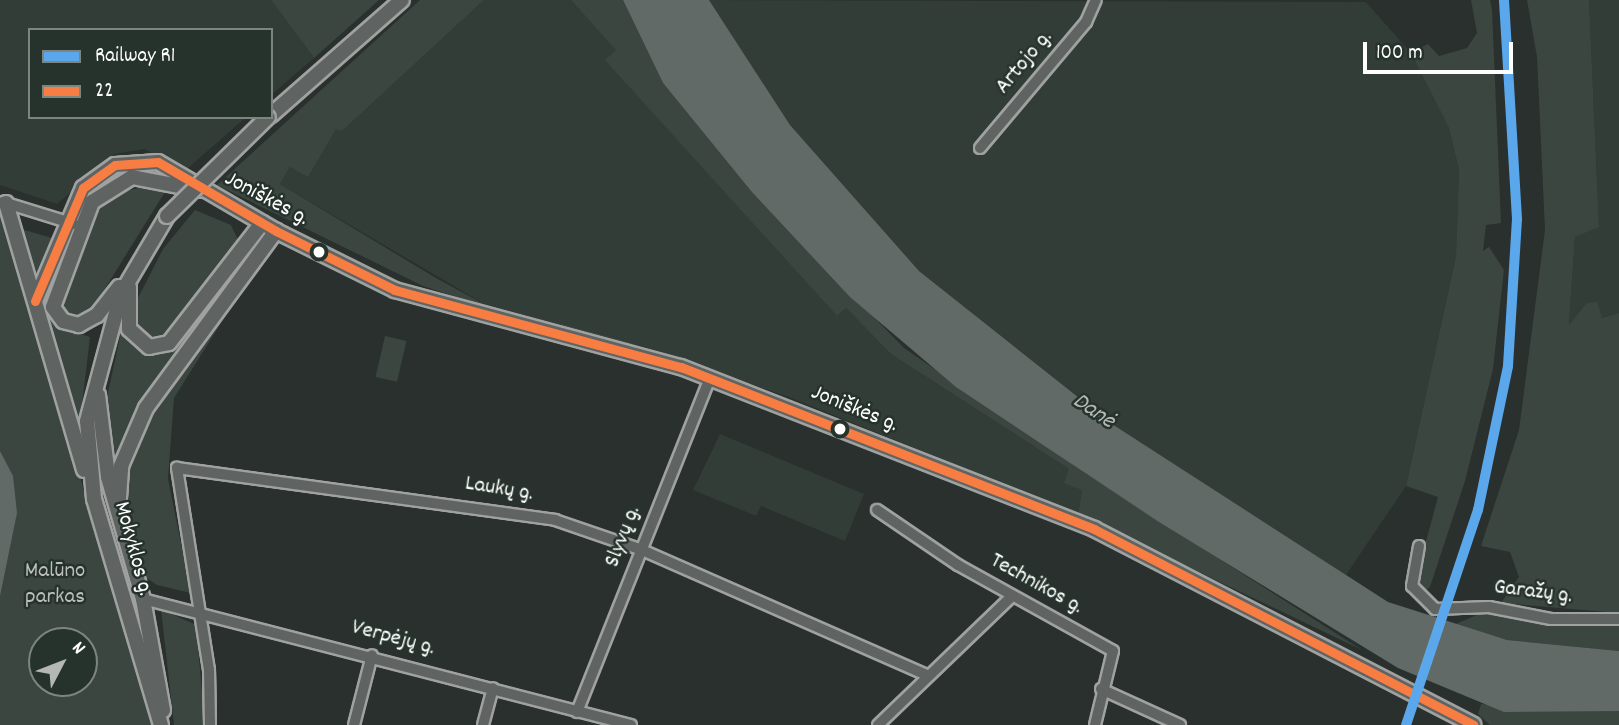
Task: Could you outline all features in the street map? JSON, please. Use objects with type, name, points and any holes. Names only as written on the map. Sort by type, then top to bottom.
[{"type":"main road","name":"Mokyklos g.","points":[[273,113],[402,0]]},
{"type":"main road","name":"Mokyklos g.","points":[[162,725],[123,606],[94,499],[87,421],[130,272],[167,216],[267,119]]},
{"type":"main road","name":"Joniškės g.","points":[[35,301],[65,221],[91,179],[129,162],[167,166],[199,190],[275,231],[424,300],[710,377],[1094,529],[1473,725]]},
{"type":"main road","name":"Joniškės g.","points":[[130,272],[86,323],[72,325],[57,315],[51,298],[80,225],[100,194],[132,177],[199,190]]},
{"type":"main road","points":[[3,202],[94,499]]},
{"type":"main road","points":[[130,272],[129,329],[149,347],[163,346],[261,223]]},
{"type":"main road","points":[[119,513],[121,466],[146,408],[275,231]]},
{"type":"main road","name":"Mokyklos g.","points":[[97,381],[102,446],[144,599],[162,725]]},
{"type":"main road","points":[[123,606],[144,599]]},
{"type":"street","name":"Artojo g.","points":[[980,148],[1086,22],[1096,0]]},
{"type":"street","points":[[3,202],[80,225]]},
{"type":"street","name":"Slyvų g.","points":[[577,712],[710,377]]},
{"type":"street","name":"Laukų g.","points":[[200,611],[177,468],[555,520],[642,550],[929,676]]},
{"type":"street","name":"Technikos g.","points":[[877,510],[1012,596],[1113,651],[1101,689],[1095,725]]},
{"type":"street","name":"Garažų g.","points":[[1419,546],[1412,586],[1435,610],[1489,607],[1551,619],[1619,619]]},
{"type":"street","points":[[878,725],[1012,596]]},
{"type":"street","name":"Verpėjų g.","points":[[144,599],[372,655],[631,725]]},
{"type":"street","points":[[200,611],[210,725]]},
{"type":"street","points":[[354,725],[372,655]]},
{"type":"street","points":[[483,725],[493,688]]},
{"type":"street","points":[[1101,689],[1180,725]]},
{"type":"shaded area","points":[[0,0],[271,0],[314,58],[273,93],[273,28],[28,28],[28,119],[244,119],[187,169],[144,149],[115,154],[57,204],[0,185]]},
{"type":"shaded area","points":[[484,0],[571,0],[617,50],[606,60],[837,316],[846,308],[891,354],[1069,469],[1082,490],[1078,514],[789,397],[628,342],[493,309],[280,184],[290,167],[308,176],[336,128],[342,131]]},
{"type":"shaded area","points":[[709,0],[1366,2],[1411,53],[1449,128],[1459,170],[1456,256],[1406,486],[1346,575],[1112,424],[919,271],[790,125]]},
{"type":"shaded area","points":[[1589,0],[1619,0],[1619,313],[1569,327],[1575,237],[1599,226]]},
{"type":"shaded area","points":[[720,434],[864,494],[845,541],[761,506],[756,516],[693,490]]},
{"type":"green space","points":[[271,0],[379,0],[314,58]]},
{"type":"green space","points":[[420,0],[484,0],[342,131],[336,129],[308,177],[290,167],[280,184],[436,278],[492,308],[423,286],[217,185]]},
{"type":"green space","points":[[571,0],[623,0],[663,83],[751,191],[904,348],[1088,475],[1362,650],[1078,514],[1082,490],[1064,483],[1069,469],[891,354],[846,308],[837,316],[605,60],[616,50]]},
{"type":"green space","points":[[1471,0],[1490,0],[1492,10],[1501,223],[1486,225],[1483,251],[1489,247],[1504,270],[1493,369],[1465,481],[1430,587],[1423,592],[1416,578],[1438,497],[1406,486],[1456,256],[1459,170],[1449,128],[1411,53],[1428,44],[1439,56],[1467,48],[1477,33]]},
{"type":"green space","points":[[1527,0],[1589,0],[1599,227],[1575,237],[1569,325],[1587,303],[1597,302],[1602,318],[1619,313],[1619,613],[1501,603],[1519,577],[1510,552],[1481,546],[1519,430],[1545,230],[1537,57]]},
{"type":"green space","points":[[149,186],[165,192],[91,311],[74,321],[59,310],[90,217],[120,192]]},
{"type":"green space","points":[[195,210],[231,225],[238,240],[172,335],[154,342],[137,332],[137,300],[163,249]]},
{"type":"green space","name":"Malūno parkas","points":[[0,216],[6,222],[152,725],[0,725]]},
{"type":"green space","points":[[21,229],[52,238],[35,275],[34,274]]},
{"type":"green space","points":[[67,243],[45,300],[59,327],[90,337],[79,430],[42,300]]},
{"type":"green space","points":[[252,244],[140,404],[113,469],[107,397],[122,328],[140,349],[173,349]]},
{"type":"green space","points":[[260,261],[174,398],[168,479],[191,593],[157,585],[145,577],[124,485],[140,432]]},
{"type":"green space","points":[[495,309],[545,320],[540,324]]},
{"type":"green space","points":[[561,324],[628,342],[685,362],[561,329]]},
{"type":"green space","points":[[385,336],[406,341],[397,382],[376,377]]},
{"type":"green space","points":[[94,399],[97,463],[130,589],[93,452]]},
{"type":"green space","points":[[161,609],[196,625],[205,725],[174,725]]},
{"type":"green space","points":[[1484,612],[1619,625],[1619,651],[1507,640],[1451,626]]},
{"type":"green space","points":[[1481,704],[1619,711],[1619,725],[1490,725],[1478,714]]},
{"type":"water","name":"Danė","points":[[623,0],[709,0],[790,125],[919,271],[1112,424],[1388,602],[1507,640],[1619,651],[1619,711],[1504,712],[1398,668],[1159,522],[956,387],[850,297],[751,191],[663,83]]},
{"type":"water","points":[[0,451],[13,476],[17,513],[0,596]]},
{"type":"pier","points":[[1439,618],[1445,620],[1425,681],[1419,679]]},
{"type":"rail line","name":"R1","points":[[1406,725],[1478,510],[1508,366],[1517,219],[1504,0]]},
{"type":"transit line","name":"22","points":[[35,301],[83,188],[115,165],[158,162],[276,231],[395,290],[681,367],[1094,529],[1473,725]]}]
